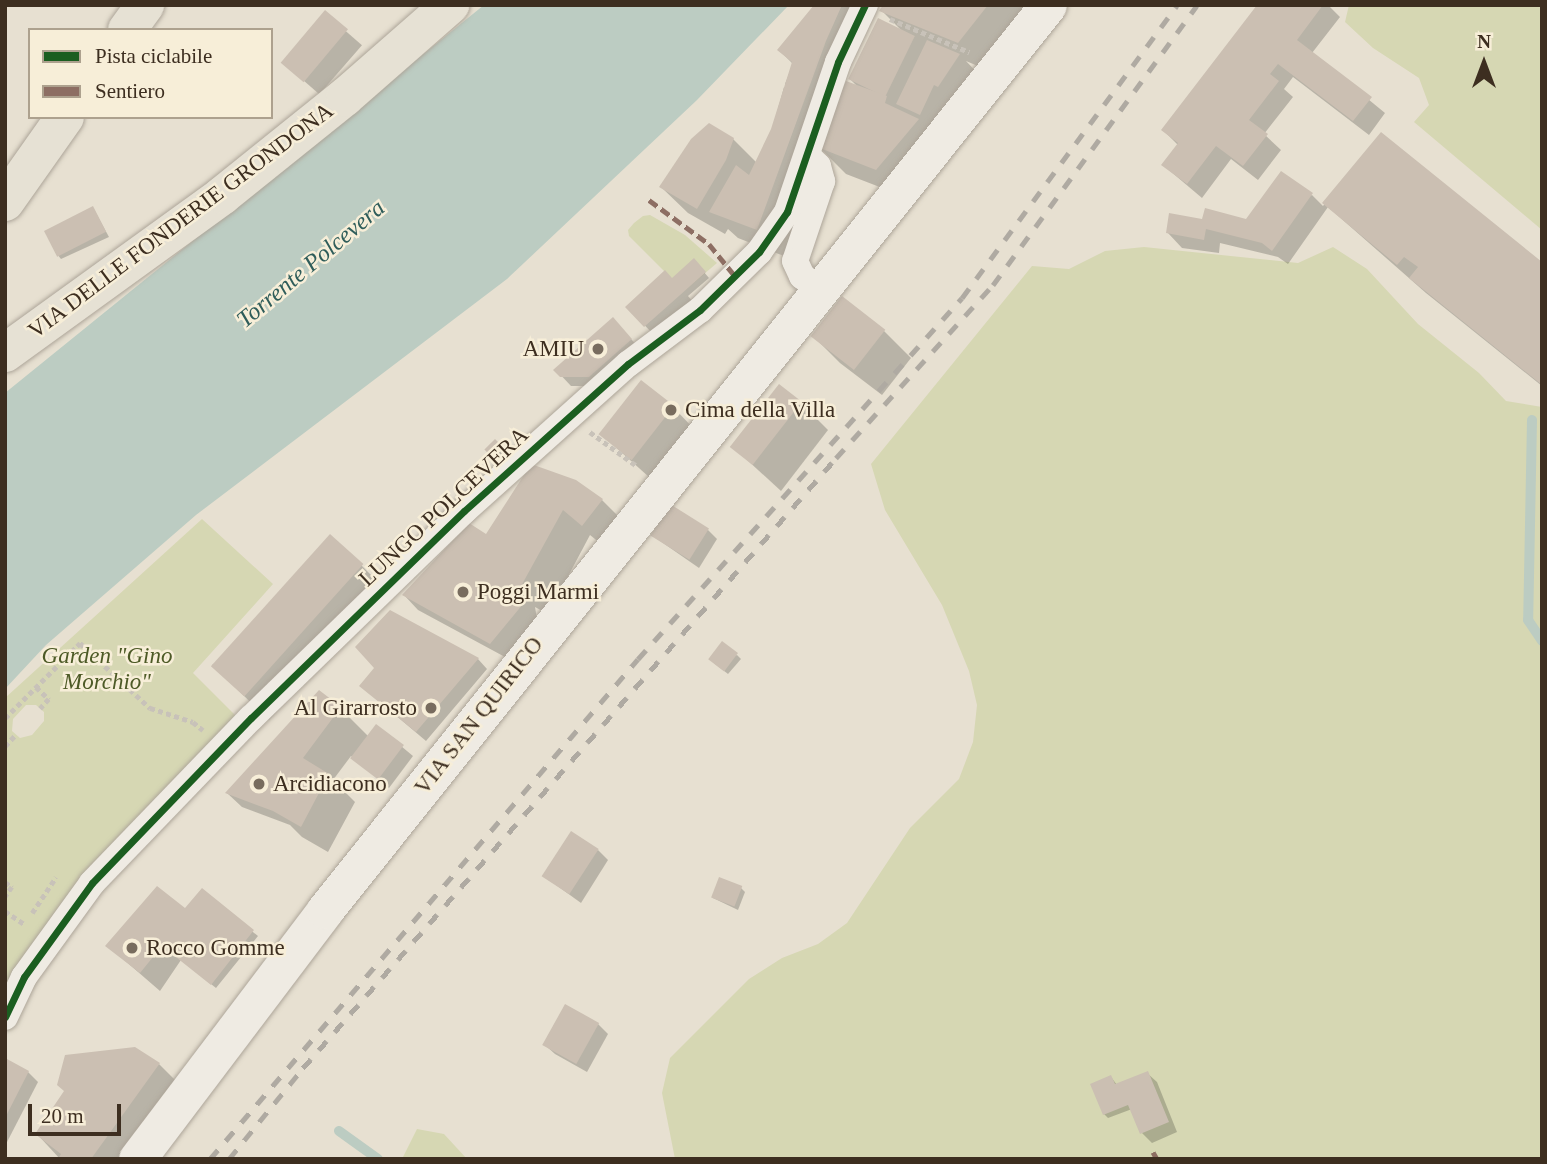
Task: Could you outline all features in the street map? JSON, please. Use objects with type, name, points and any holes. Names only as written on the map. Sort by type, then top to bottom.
[{"type":"main road","points":[[128,28],[145,5]]},
{"type":"main road","name":"VIA DELLE FONDERIE GRONDONA","points":[[13,342],[233,187],[345,97],[450,5]]},
{"type":"main road","name":"VIA SAN QUIRICO","points":[[137,1159],[274,976],[663,484],[1048,5]]},
{"type":"main road","points":[[5,202],[64,119]]},
{"type":"street","name":"LUNGO POLCEVERA","points":[[5,1017],[24,977],[92,883],[251,718],[441,534],[628,364],[699,310],[759,253],[786,212],[808,156],[838,62],[864,7]]},
{"type":"street","points":[[808,156],[818,166],[822,181],[795,261],[802,275],[820,290]]},
{"type":"path","points":[[864,7],[1000,65]]},
{"type":"path","points":[[570,418],[663,484]]},
{"type":"path","points":[[5,718],[17,710],[80,643],[150,708],[193,722]]},
{"type":"path","points":[[36,687],[49,699],[40,709]]},
{"type":"path","points":[[5,746],[16,734]]},
{"type":"path","points":[[5,911],[24,924],[56,877]]},
{"type":"path","points":[[5,882],[12,887],[5,897]]},
{"type":"green space","points":[[1349,5],[1542,5],[1542,230],[1414,122],[1429,105],[1419,78],[1373,48],[1345,22]]},
{"type":"green space","points":[[650,215],[685,235],[717,263],[684,291],[629,236],[628,230],[634,223],[643,216]]},
{"type":"green space","points":[[1144,247],[1298,263],[1333,247],[1367,269],[1418,324],[1479,373],[1506,401],[1542,407],[1542,1159],[675,1159],[662,1093],[670,1058],[749,979],[782,958],[818,944],[847,923],[910,828],[959,779],[973,742],[977,705],[969,671],[942,605],[885,510],[871,464],[1032,266],[1069,269],[1105,251]]},
{"type":"green space","name":"Garden \"Gino Morchio\"","points":[[202,519],[273,584],[193,673],[237,717],[85,874],[5,987],[5,698]],"holes":[[[26,705],[36,705],[44,712],[44,721],[32,735],[20,738],[12,731],[13,719]]]},
{"type":"green space","points":[[417,1129],[444,1134],[467,1159],[402,1159]]},
{"type":"water","name":"Torrente Polcevera","points":[[484,5],[789,5],[697,100],[507,279],[196,515],[46,645],[5,689],[5,393]]},
{"type":"building","points":[[814,5],[842,5],[826,41],[757,230],[709,212],[736,165],[749,175],[771,129],[792,62],[777,50]]},
{"type":"building","points":[[883,5],[988,5],[958,43],[879,11]]},
{"type":"building","points":[[1257,5],[1323,5],[1297,40],[1372,97],[1353,121],[1278,64],[1270,74],[1279,81],[1249,120],[1268,134],[1243,166],[1216,146],[1187,184],[1161,165],[1178,143],[1161,130]]},
{"type":"building","points":[[325,10],[348,29],[304,82],[281,63]]},
{"type":"building","points":[[878,18],[915,36],[885,97],[848,79]]},
{"type":"building","points":[[927,40],[960,54],[938,87],[934,85],[920,115],[896,104]]},
{"type":"building","points":[[846,81],[887,96],[885,103],[919,119],[876,170],[817,147]]},
{"type":"building","points":[[709,123],[734,138],[726,160],[697,209],[659,187],[691,139]]},
{"type":"building","points":[[1381,132],[1542,262],[1542,385],[1409,278],[1418,267],[1404,257],[1397,265],[1322,203]]},
{"type":"building","points":[[1281,171],[1313,193],[1272,251],[1262,243],[1206,229],[1204,240],[1166,233],[1169,213],[1202,219],[1205,208],[1246,219]]},
{"type":"building","points":[[93,206],[106,232],[57,257],[44,231]]},
{"type":"building","points":[[694,258],[706,272],[644,327],[625,307],[665,270],[672,278]]},
{"type":"building","points":[[842,296],[885,330],[854,370],[811,336]]},
{"type":"building","name":"AMIU","points":[[613,317],[632,339],[589,377],[560,377],[553,370]]},
{"type":"building","points":[[641,380],[674,406],[632,460],[599,434]]},
{"type":"building","points":[[779,384],[802,402],[753,465],[730,447]]},
{"type":"building","points":[[495,439],[503,447],[492,457],[484,450]]},
{"type":"building","points":[[531,464],[576,480],[603,499],[582,526],[563,510],[520,588],[523,604],[490,644],[402,595],[469,523],[486,534]]},
{"type":"building","points":[[670,504],[709,528],[689,560],[650,535]]},
{"type":"building","points":[[330,534],[363,564],[244,696],[211,666]]},
{"type":"building","points":[[390,610],[479,658],[416,732],[359,686],[374,668],[355,647]]},
{"type":"building","points":[[722,641],[738,653],[724,671],[708,659]]},
{"type":"building","points":[[319,690],[341,707],[303,758],[329,774],[301,827],[273,811],[225,793]]},
{"type":"building","points":[[376,724],[404,745],[378,779],[350,758]]},
{"type":"building","points":[[571,831],[599,849],[569,894],[542,876]]},
{"type":"building","points":[[719,877],[742,886],[734,906],[711,898]]},
{"type":"building","points":[[157,886],[185,908],[202,888],[254,930],[211,985],[162,946],[140,973],[105,946]]},
{"type":"building","points":[[565,1004],[599,1023],[576,1064],[542,1045]]},
{"type":"building","points":[[135,1047],[160,1063],[91,1159],[58,1159],[61,1154],[35,1134],[64,1091],[57,1085],[65,1055]]},
{"type":"building","points":[[7,1059],[29,1071],[5,1118],[5,1064]]},
{"type":"building","points":[[1148,1071],[1169,1122],[1140,1134],[1128,1105],[1103,1115],[1090,1084],[1111,1075],[1115,1084]]},
{"type":"waterway","points":[[1532,420],[1528,620],[1542,641]]},
{"type":"waterway","points":[[339,1131],[378,1159]]},
{"type":"railway","points":[[210,1159],[638,659],[962,298],[1177,5]]},
{"type":"railway","points":[[229,1159],[303,1068],[836,458],[993,285],[1197,5]]},
{"type":"marked path","points":[[649,200],[709,244],[735,276]]},
{"type":"marked path","points":[[1153,1152],[1157,1159]]},
{"type":"cycle path","points":[[5,1017],[24,977],[92,883],[251,718],[464,511],[628,364],[700,310],[759,252],[787,212],[838,62],[865,5]]},
{"type":"place","name":"AMIU","points":[[598,349]]},
{"type":"place","name":"Cima della Villa","points":[[671,410]]},
{"type":"place","name":"Poggi Marmi","points":[[463,592]]},
{"type":"place","name":"Al Girarrosto","points":[[431,708]]},
{"type":"place","name":"Arcidiacono","points":[[259,784]]},
{"type":"place","name":"Rocco Gomme","points":[[132,948]]}]
